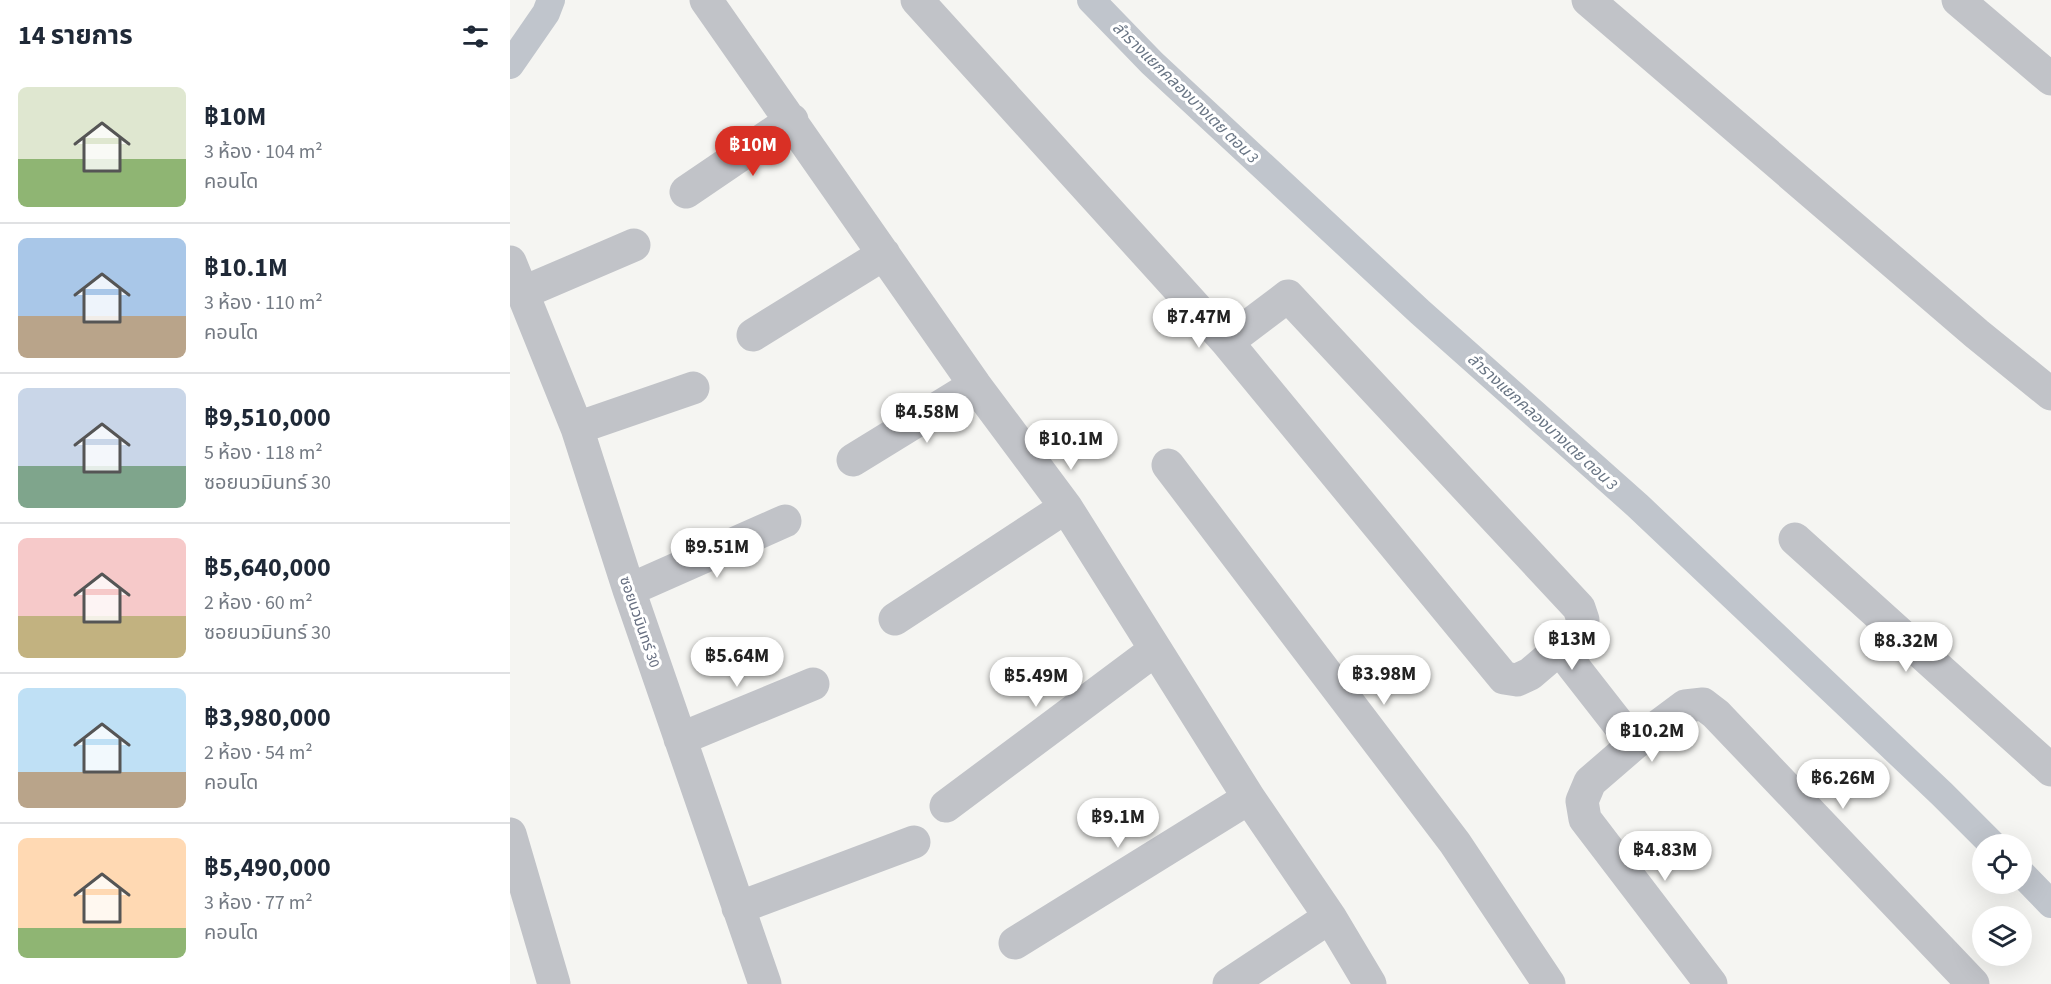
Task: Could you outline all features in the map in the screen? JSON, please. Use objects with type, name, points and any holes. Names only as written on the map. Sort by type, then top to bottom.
[{"type":"street","points":[[706,0],[975,385],[1066,507],[1249,798],[1330,917],[1371,984]]},
{"type":"street","points":[[917,0],[1227,342],[1503,678],[1517,680],[1530,674],[1578,633],[1582,620],[1579,608],[1288,296],[1227,342]]},
{"type":"street","points":[[1588,0],[1977,334],[2051,394]]},
{"type":"street","points":[[1958,0],[2051,79]]},
{"type":"street","points":[[686,192],[792,120]]},
{"type":"street","points":[[522,293],[634,245]]},
{"type":"street","points":[[753,335],[884,254]]},
{"type":"street","name":"ซอยนวมินทร์ 30","points":[[510,262],[577,428],[629,590],[765,984]]},
{"type":"street","points":[[853,460],[975,385]]},
{"type":"street","points":[[577,428],[693,388]]},
{"type":"street","points":[[1168,465],[1455,843],[1549,984]]},
{"type":"street","points":[[895,619],[1066,507]]},
{"type":"street","points":[[629,590],[785,521]]},
{"type":"street","points":[[1795,539],[2051,770]]},
{"type":"street","points":[[1559,648],[1634,744]]},
{"type":"street","points":[[946,806],[1155,650]]},
{"type":"street","points":[[680,739],[813,684]]},
{"type":"street","points":[[1711,984],[1585,819],[1582,801],[1590,782],[1634,744],[1685,706],[1703,704],[1716,714],[1973,984]]},
{"type":"street","points":[[1015,943],[1249,798]]},
{"type":"street","points":[[510,834],[554,984]]},
{"type":"street","points":[[738,908],[914,842]]},
{"type":"street","points":[[1229,984],[1330,917]]},
{"type":"waterway","points":[[510,65],[546,13],[551,0]]},
{"type":"waterway","name":"ลำรางแยกคลองบางเตย ตอน 3","points":[[1091,0],[1152,63],[1420,312],[1638,506],[1982,834]]},
{"type":"waterway","name":"ลำรางแยกคลองบางเตย ตอน 3","points":[[2032,884],[2051,904]]}]
